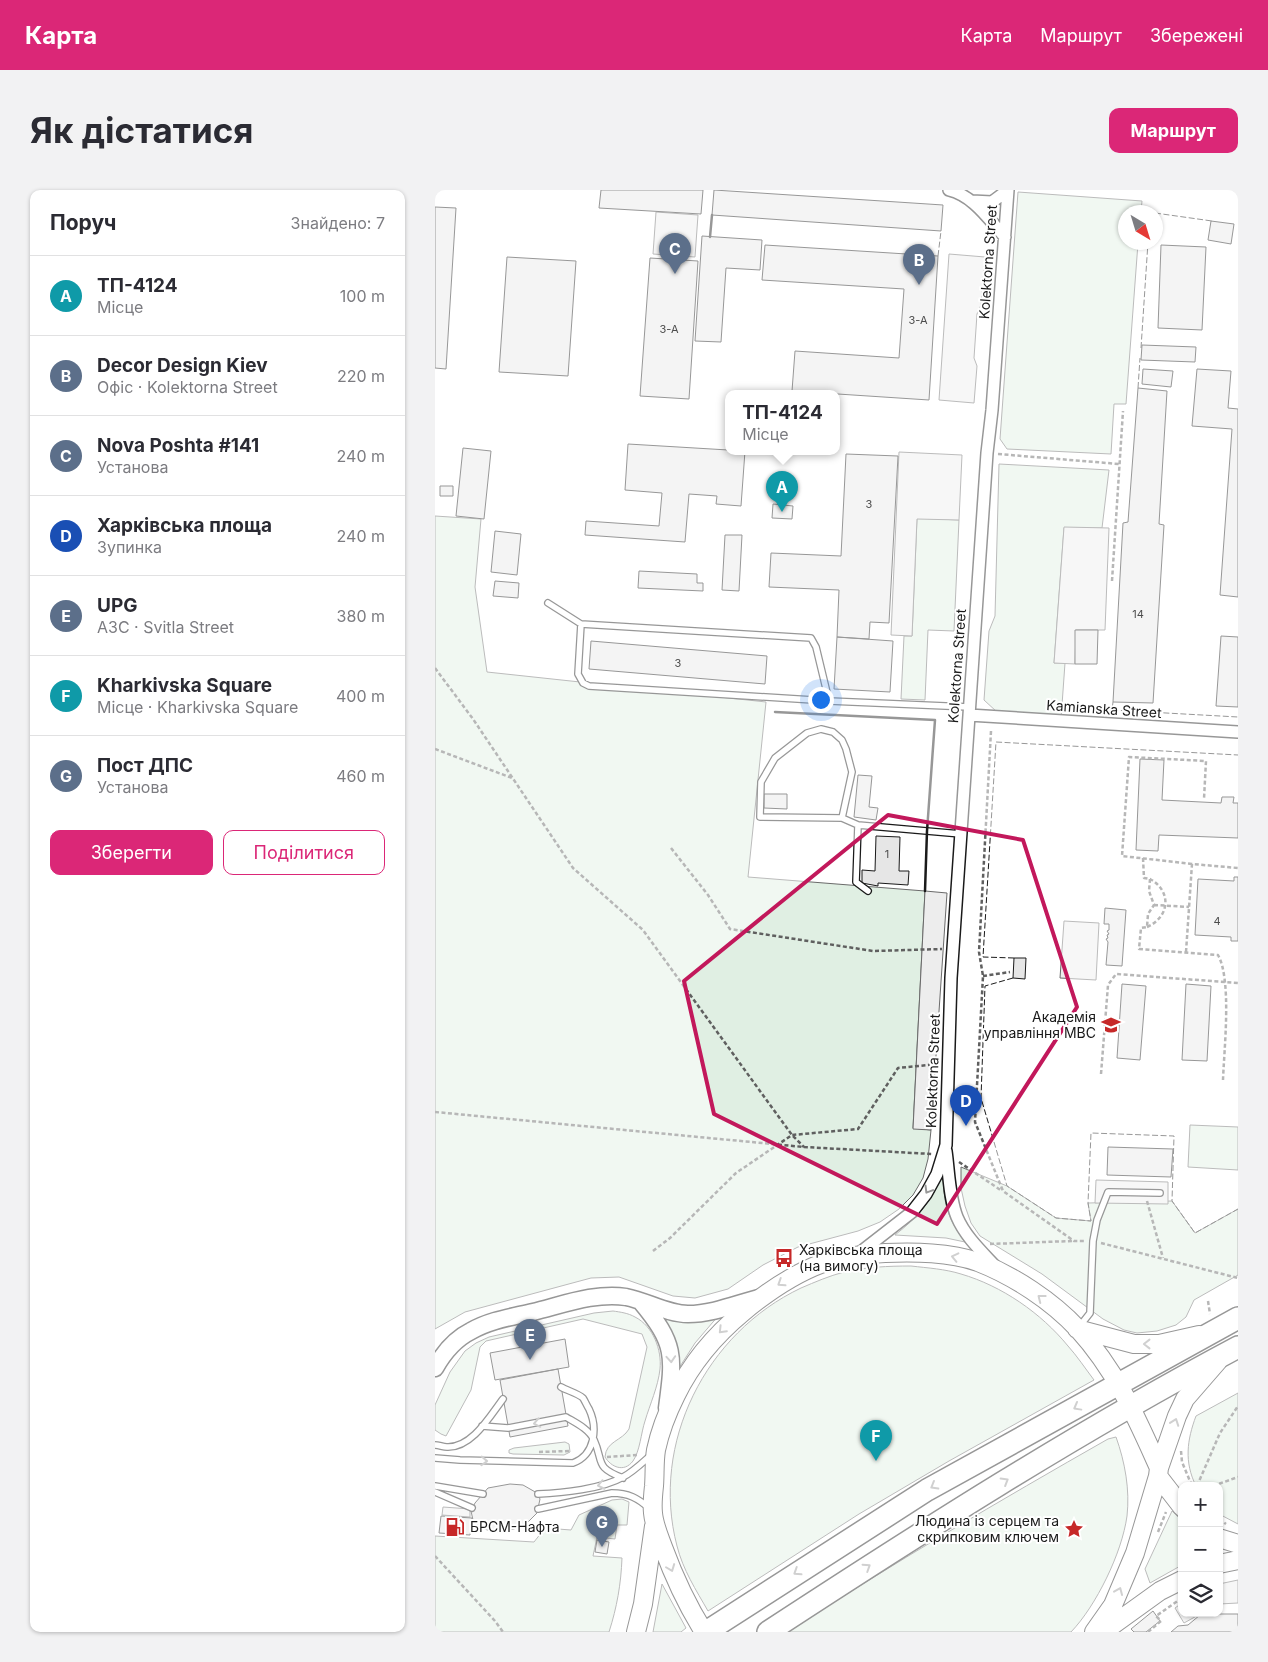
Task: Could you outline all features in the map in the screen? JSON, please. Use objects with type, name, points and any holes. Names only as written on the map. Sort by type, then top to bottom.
[{"type":"highway","points":[[705,1632],[927,1490],[1238,1318]]},
{"type":"highway","points":[[768,1632],[911,1538],[1086,1432],[1230,1351]]},
{"type":"main road","points":[[636,1632],[643,1604],[653,1517],[656,1451],[667,1415],[684,1378],[704,1349],[728,1324],[759,1298],[787,1279],[814,1267],[857,1255],[907,1252],[946,1255],[977,1262],[1001,1273],[1033,1292],[1077,1329],[1102,1358],[1131,1407],[1159,1472],[1178,1501]]},
{"type":"main road","points":[[435,1368],[442,1356],[455,1341],[489,1323],[597,1297],[627,1297],[687,1314],[709,1312],[759,1298]]},
{"type":"main road","points":[[641,1302],[664,1332],[671,1354],[672,1374],[667,1415]]},
{"type":"main road","points":[[1077,1329],[1134,1344],[1159,1344],[1212,1333]]},
{"type":"main road","points":[[1093,1632],[1113,1605],[1135,1553],[1177,1416],[1185,1399],[1230,1351]]},
{"type":"main road","points":[[653,1517],[676,1582],[705,1632]]},
{"type":"main road","points":[[1223,1539],[1238,1544]]},
{"type":"main road","points":[[1223,1563],[1238,1560]]},
{"type":"main road","points":[[1103,1632],[1160,1591],[1178,1582]]},
{"type":"street","points":[[949,190],[957,192],[972,201],[1005,237]]},
{"type":"street","points":[[972,201],[993,202],[1008,190]]},
{"type":"street","name":"Kolektorna Street","points":[[1001,1273],[966,1232],[957,1216],[951,1193],[945,1144],[951,978],[987,453],[992,410],[1008,190]]},
{"type":"street","name":"Kamianska Street","points":[[969,711],[1238,732]]},
{"type":"street","name":"Kolektorna Street","points":[[857,1255],[912,1212],[926,1194],[937,1174],[945,1144]]},
{"type":"lane","points":[[548,603],[581,624],[811,638],[816,647],[829,701]]},
{"type":"lane","points":[[581,624],[578,674],[583,683],[589,686],[969,711]]},
{"type":"lane","points":[[842,818],[852,772],[846,749],[842,740],[833,732],[821,729],[807,733],[775,758],[761,782],[760,817],[842,818],[858,825],[961,834]]},
{"type":"lane","points":[[858,825],[856,882],[869,891]]},
{"type":"lane","points":[[1077,1329],[1090,1313],[1093,1241],[1097,1220],[1108,1192],[1160,1193]]},
{"type":"lane","points":[[435,1458],[573,1463],[581,1460],[587,1454],[593,1439],[595,1425],[583,1399],[561,1387]]},
{"type":"lane","points":[[435,1444],[447,1447],[461,1444],[474,1435],[503,1399]]},
{"type":"lane","points":[[482,1426],[508,1428],[567,1417],[584,1428],[593,1439],[598,1456],[606,1470],[623,1478]]},
{"type":"lane","points":[[538,1494],[563,1493],[613,1482],[623,1478],[656,1451]]},
{"type":"lane","points":[[435,1486],[483,1494]]},
{"type":"lane","points":[[435,1492],[472,1508]]},
{"type":"lane","points":[[538,1509],[612,1493],[623,1493],[633,1496],[653,1517]]},
{"type":"path","points":[[1112,581],[1123,411]]},
{"type":"path","points":[[987,453],[1119,464]]},
{"type":"path","points":[[435,668],[473,719],[573,868],[643,930],[792,1135],[804,1147]]},
{"type":"path","points":[[991,731],[979,952],[983,976],[975,1122],[1003,1191]]},
{"type":"path","points":[[435,749],[513,779]]},
{"type":"path","points":[[1204,799],[1206,761],[1129,757],[1122,856],[1238,868]]},
{"type":"path","points":[[671,848],[708,895],[731,929],[873,951],[946,949]]},
{"type":"path","points":[[1143,858],[1144,878],[1150,879],[1160,887],[1165,899],[1165,905],[1157,921],[1141,928],[1139,949],[1218,956],[1223,963],[1226,982],[1223,1080]]},
{"type":"path","points":[[1186,952],[1192,864]]},
{"type":"path","points":[[1150,879],[1149,892],[1154,905]]},
{"type":"path","points":[[1154,905],[1189,907]]},
{"type":"path","points":[[1147,927],[1148,914],[1154,905]]},
{"type":"path","points":[[983,976],[1010,972]]},
{"type":"path","points":[[1101,1074],[1108,985],[1116,974],[1238,982]]},
{"type":"path","points":[[653,1251],[670,1238],[736,1173],[792,1135],[858,1129],[898,1068],[949,1064]]},
{"type":"path","points":[[435,1112],[778,1145],[933,1154]]},
{"type":"path","points":[[957,1161],[1074,1241]]},
{"type":"path","points":[[1145,1193],[1163,1258]]},
{"type":"path","points":[[984,1244],[1093,1241],[1238,1278]]},
{"type":"path","points":[[1199,1482],[1220,1433],[1238,1406]]},
{"type":"path","points":[[1181,1448],[1182,1462],[1190,1482]]},
{"type":"path","points":[[605,1457],[638,1455]]},
{"type":"path","points":[[1223,1482],[1238,1477]]},
{"type":"path","points":[[435,1556],[503,1632]]},
{"type":"path","points":[[1148,1632],[1161,1621],[1156,1616],[1178,1601]]},
{"type":"highlighted area","points":[[888,815],[1023,840],[1077,1007],[937,1224],[714,1114],[684,981]]},
{"type":"green space","points":[[1018,192],[1142,201],[1142,205],[1118,205],[1118,250],[1137,250],[1126,404],[1114,404],[1111,454],[1007,449],[1000,439]]},
{"type":"green space","points":[[999,464],[1109,470],[1102,528],[1064,528],[1054,663],[1065,663],[1061,719],[997,712],[984,700],[989,631],[995,616]]},
{"type":"green space","points":[[435,516],[481,519],[475,587],[487,672],[766,702],[748,877],[925,891],[913,1128],[931,1130],[928,1159],[923,1178],[913,1195],[899,1209],[880,1222],[858,1231],[798,1247],[763,1265],[728,1289],[695,1298],[673,1296],[619,1277],[591,1278],[465,1312],[435,1329]]},
{"type":"green space","points":[[917,518],[959,520],[954,631],[928,630],[925,700],[901,699],[904,636],[912,636]]},
{"type":"green space","points":[[1190,1125],[1238,1127],[1238,1170],[1188,1167]]},
{"type":"green space","points":[[961,1167],[1007,1186],[1056,1218],[1091,1221],[1088,1203],[1172,1201],[1195,1233],[1238,1209],[1238,1275],[1194,1300],[1186,1317],[1176,1325],[1157,1331],[1137,1333],[1124,1330],[1103,1319],[1042,1274],[980,1236],[971,1223],[965,1206],[961,1188]]},
{"type":"green space","points":[[943,1174],[944,1194],[950,1218],[965,1242],[946,1238],[895,1235],[911,1222],[923,1208],[934,1193]]},
{"type":"green space","points":[[911,1266],[961,1274],[1006,1293],[1046,1323],[1075,1354],[1094,1380],[859,1514],[708,1611],[690,1580],[680,1555],[671,1507],[672,1469],[679,1431],[693,1395],[713,1362],[738,1333],[767,1308],[801,1288],[838,1274],[869,1268]]},
{"type":"green space","points":[[613,1311],[635,1317],[647,1326],[658,1347],[660,1362],[658,1382],[637,1452],[629,1465],[622,1468],[614,1466],[605,1457],[611,1444],[629,1429],[647,1347],[642,1334],[583,1319],[486,1341],[480,1347],[471,1390],[446,1436],[435,1430],[435,1405],[450,1372],[465,1351],[476,1343],[489,1337],[594,1313]]},
{"type":"green space","points":[[661,1315],[719,1315],[695,1343],[679,1368],[674,1340]]},
{"type":"green space","points":[[1238,1393],[1238,1524],[1223,1516],[1223,1482],[1194,1482],[1192,1477],[1188,1451],[1196,1416]]},
{"type":"green space","points":[[1116,1437],[1122,1456],[1127,1486],[1128,1506],[1124,1531],[1107,1578],[1090,1608],[1071,1632],[787,1632],[986,1509],[1108,1439]]},
{"type":"green space","points":[[565,1442],[569,1444],[570,1452],[564,1455],[509,1453],[509,1450],[514,1448]]},
{"type":"green space","points":[[622,1499],[629,1502],[627,1525],[617,1525],[615,1539],[597,1537],[593,1556],[622,1558],[618,1595],[609,1632],[435,1632],[435,1536],[534,1542],[545,1528],[571,1530],[579,1515],[612,1500]]},
{"type":"green space","points":[[1172,1511],[1178,1517],[1178,1567],[1150,1583],[1145,1569]]},
{"type":"green space","points":[[662,1584],[686,1628],[681,1632],[653,1632]]},
{"type":"shaded area","points":[[656,212],[698,215],[695,257],[653,254]]},
{"type":"shaded area","points":[[949,254],[985,257],[981,305],[977,314],[974,358],[977,366],[974,403],[939,400]]},
{"type":"shaded area","points":[[899,452],[962,455],[959,520],[917,519],[912,636],[891,635]]},
{"type":"shaded area","points":[[1064,527],[1109,528],[1105,630],[1076,630],[1075,664],[1054,663]]},
{"type":"shaded area","points":[[925,891],[947,893],[931,1130],[913,1129]]},
{"type":"shaded area","points":[[1064,921],[1099,923],[1096,980],[1060,978]]},
{"type":"shaded area","points":[[1096,1180],[1168,1182],[1168,1204],[1095,1203]]},
{"type":"shaded area","points":[[443,1507],[470,1509],[470,1517],[442,1515]]},
{"type":"shaded area","points":[[1238,1580],[1238,1603],[1223,1604],[1223,1583]]},
{"type":"shaded area","points":[[1180,1617],[1195,1617],[1184,1623]]},
{"type":"building","points":[[601,190],[703,190],[701,214],[599,208]]},
{"type":"building","points":[[714,190],[943,205],[941,231],[712,215]]},
{"type":"building","points":[[435,207],[456,208],[446,369],[435,368]]},
{"type":"building","points":[[1211,221],[1234,224],[1231,244],[1208,240]]},
{"type":"building","points":[[702,236],[762,240],[760,270],[726,268],[721,342],[695,341]]},
{"type":"building","points":[[765,245],[938,256],[929,400],[840,394],[840,390],[792,390],[795,351],[899,358],[904,289],[762,280]]},
{"type":"building","points":[[1163,245],[1206,247],[1202,330],[1158,328],[1161,250],[1163,250]]},
{"type":"building","points":[[507,257],[576,261],[568,376],[499,372]]},
{"type":"building","points":[[650,258],[698,261],[689,399],[640,396]]},
{"type":"building","points":[[1142,345],[1196,347],[1195,362],[1141,360]]},
{"type":"building","points":[[1143,369],[1173,371],[1171,387],[1142,384]]},
{"type":"building","points":[[1197,369],[1231,371],[1228,408],[1238,409],[1238,597],[1220,595],[1232,429],[1192,426]]},
{"type":"building","points":[[1138,388],[1167,391],[1159,524],[1164,525],[1153,703],[1113,702],[1123,523],[1128,522]]},
{"type":"building","points":[[628,444],[725,450],[725,455],[745,455],[741,506],[716,504],[717,496],[689,494],[685,542],[585,535],[586,521],[659,526],[662,493],[625,490]]},
{"type":"building","points":[[463,448],[491,451],[484,519],[456,516]]},
{"type":"building","points":[[846,454],[898,456],[889,623],[870,622],[869,639],[837,637],[839,590],[769,587],[771,553],[841,556]]},
{"type":"building","points":[[440,486],[453,486],[453,496],[440,496]]},
{"type":"building","points":[[773,504],[793,506],[792,519],[772,518]]},
{"type":"building","points":[[495,531],[521,534],[517,575],[491,572]]},
{"type":"building","points":[[725,535],[742,535],[739,591],[722,590]]},
{"type":"building","points":[[639,571],[697,574],[697,583],[703,583],[703,591],[638,588]]},
{"type":"building","points":[[495,581],[519,583],[518,598],[493,596]]},
{"type":"building","points":[[1075,630],[1098,630],[1097,664],[1075,664]]},
{"type":"building","points":[[1221,636],[1238,637],[1238,707],[1216,706]]},
{"type":"building","points":[[837,637],[893,641],[890,692],[834,689]]},
{"type":"building","points":[[591,641],[767,656],[765,684],[589,669]]},
{"type":"building","points":[[1140,759],[1164,760],[1162,800],[1221,803],[1222,797],[1234,797],[1233,803],[1238,803],[1238,838],[1159,835],[1158,851],[1136,850]]},
{"type":"building","points":[[858,775],[872,776],[869,807],[878,808],[876,820],[854,817]]},
{"type":"building","points":[[764,794],[787,794],[787,809],[764,808]]},
{"type":"building","points":[[876,836],[900,837],[899,871],[909,871],[908,885],[878,883],[878,886],[862,883],[862,870],[875,871]]},
{"type":"building","points":[[1234,877],[1238,877],[1238,941],[1231,941],[1231,937],[1195,935],[1198,879],[1234,881]]},
{"type":"building","points":[[1105,908],[1126,910],[1122,966],[1106,965],[1108,942],[1106,939],[1109,934],[1107,931],[1109,930],[1109,924],[1104,924]]},
{"type":"building","points":[[1014,958],[1026,958],[1025,979],[1013,978]]},
{"type":"building","points":[[1122,984],[1146,986],[1140,1060],[1117,1058]]},
{"type":"building","points":[[1186,984],[1211,986],[1207,1061],[1182,1060]]},
{"type":"building","points":[[1108,1147],[1173,1149],[1171,1177],[1107,1175]]},
{"type":"building","points":[[565,1339],[569,1367],[495,1380],[490,1353]]},
{"type":"building","points":[[558,1369],[568,1426],[510,1437],[500,1380]]},
{"type":"building","points":[[510,1484],[523,1485],[537,1493],[540,1499],[537,1513],[528,1522],[514,1529],[496,1532],[480,1528],[473,1520],[471,1511],[475,1503],[488,1488]]},
{"type":"building","name":"БРСМ-Нафта","points":[[441,1516],[472,1518],[470,1535],[439,1533]]},
{"type":"building","points":[[597,1540],[609,1542],[607,1554],[595,1552]]},
{"type":"building","points":[[1153,1611],[1160,1621],[1146,1632],[1134,1632],[1131,1629]]},
{"type":"building","points":[[1223,1614],[1238,1614],[1238,1632],[1171,1632],[1178,1626],[1188,1625],[1198,1617],[1223,1617]]},
{"type":"fence","points":[[1163,214],[1212,221]]},
{"type":"fence","points":[[938,256],[941,231]]},
{"type":"fence","points":[[1141,348],[1147,250]]},
{"type":"fence","points":[[1138,388],[1140,358]]},
{"type":"fence","points":[[1113,702],[1112,710],[1238,717]]},
{"type":"fence","points":[[1014,958],[983,957],[996,742],[1238,755]]},
{"type":"fence","points":[[1013,978],[985,986],[981,1098],[1007,1186],[1056,1218],[1091,1221],[1088,1203],[1091,1133],[1174,1136],[1172,1201],[1195,1233],[1238,1209]]},
{"type":"wall","points":[[710,237],[712,215]]},
{"type":"wall","points":[[775,712],[935,720],[927,831],[925,891]]},
{"type":"place","name":"Nova Poshta #141","points":[[675,274]]},
{"type":"place","name":"Decor Design Kiev","points":[[919,285]]},
{"type":"place","name":"ТП-4124","points":[[782,512]]},
{"type":"place","name":"Академія управління МВС","points":[[1111,1025]]},
{"type":"place","name":"Харківська площа","points":[[966,1126]]},
{"type":"place","name":"Харківська площа (на вимогу)","points":[[784,1258]]},
{"type":"place","name":"UPG","points":[[530,1360]]},
{"type":"place","name":"Kharkivska Square","points":[[876,1461]]},
{"type":"place","name":"БРСМ-Нафта","points":[[455,1527]]},
{"type":"place","name":"Людина із серцем та скрипковим ключем","points":[[1074,1529]]},
{"type":"place","name":"Пост ДПС","points":[[602,1547]]}]
